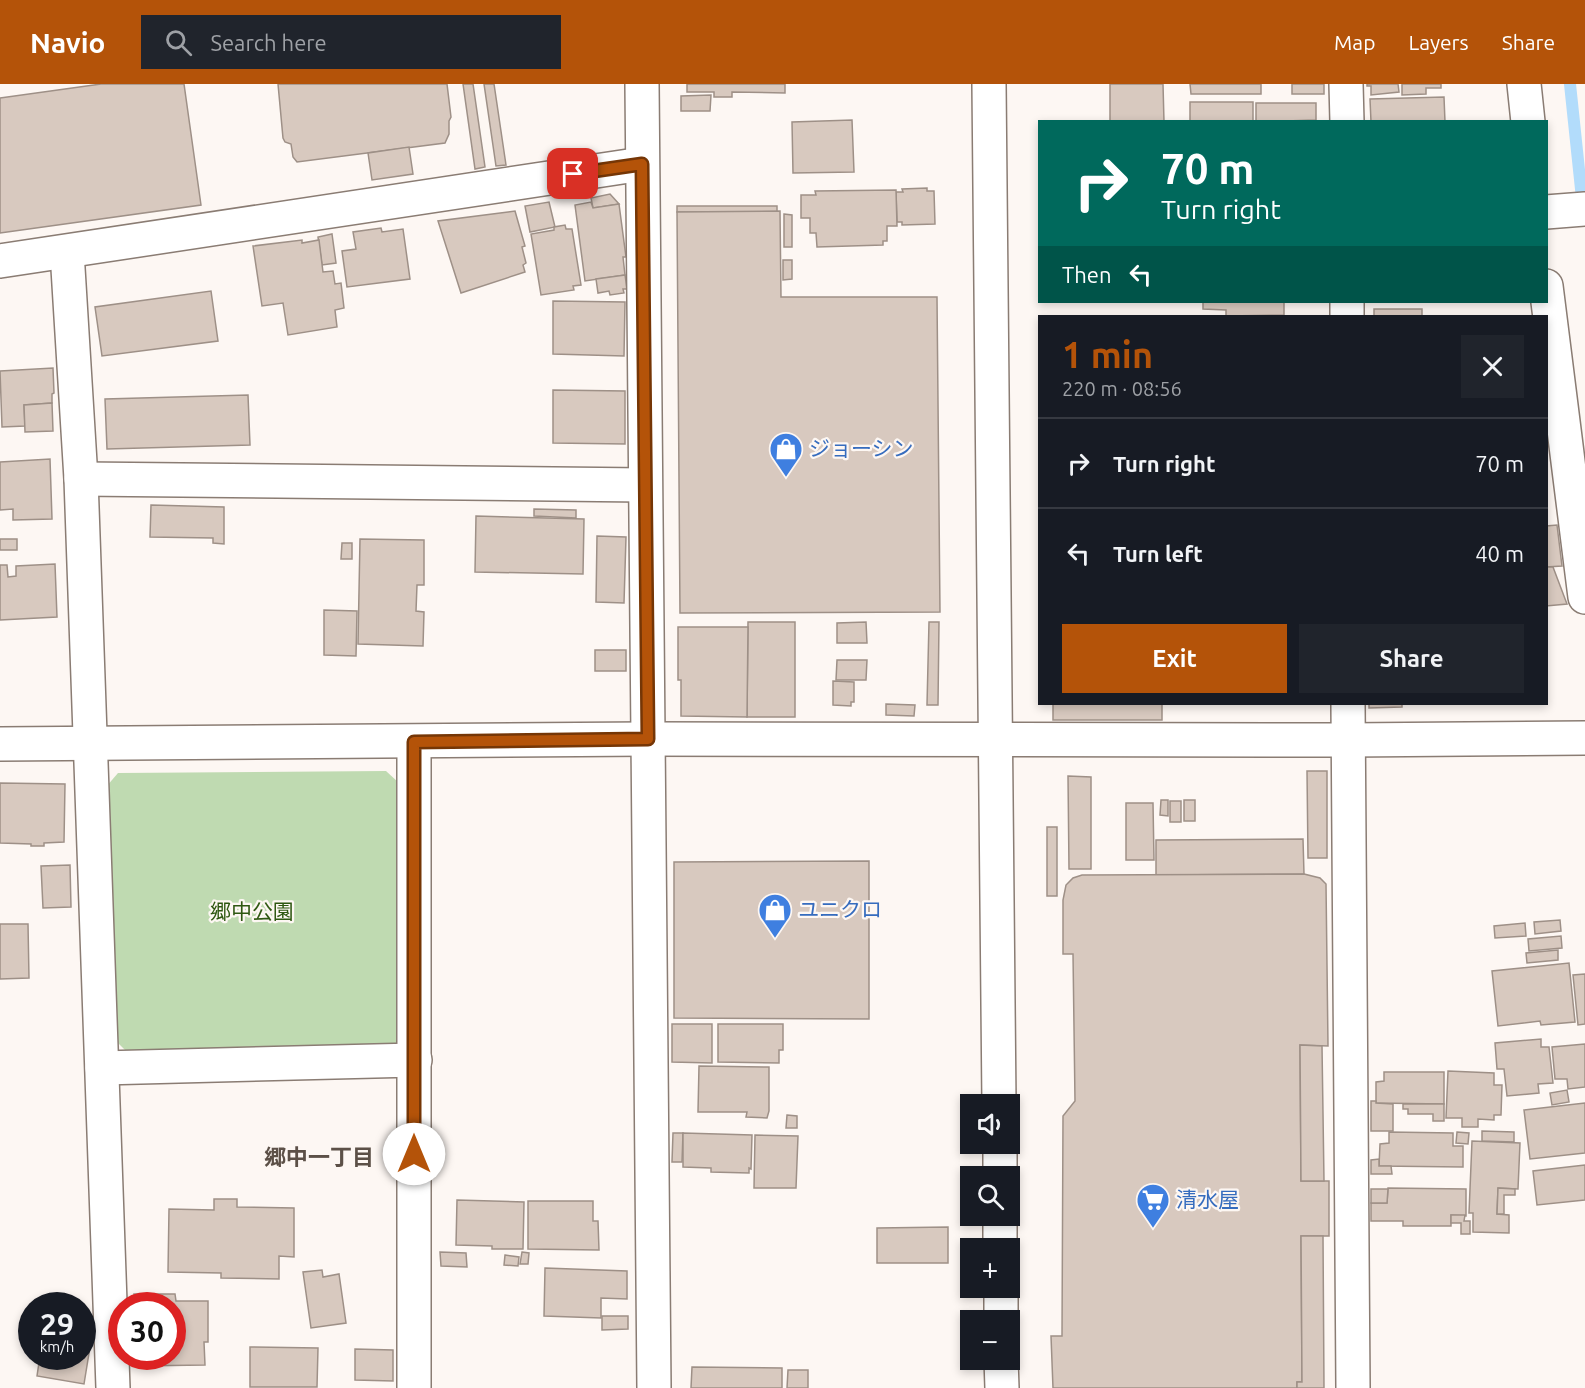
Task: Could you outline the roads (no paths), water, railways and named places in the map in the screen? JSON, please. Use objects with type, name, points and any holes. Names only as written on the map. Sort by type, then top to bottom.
[{"type":"street","points":[[642,84],[654,1388]]},
{"type":"street","points":[[990,84],[999,1094]]},
{"type":"street","points":[[1346,84],[1347,120]]},
{"type":"street","points":[[1524,84],[1528,120]]},
{"type":"street","points":[[0,261],[642,164]]},
{"type":"street","points":[[1548,212],[1585,209]]},
{"type":"street","points":[[67,252],[81,479],[113,1388]]},
{"type":"street","points":[[1548,302],[1585,597]]},
{"type":"street","points":[[81,479],[645,485]]},
{"type":"street","points":[[1348,705],[1353,1388]]},
{"type":"street","points":[[0,744],[648,739],[1585,738]]},
{"type":"street","points":[[414,742],[414,1388]]},
{"type":"street","points":[[102,1068],[415,1060]]},
{"type":"street","points":[[1001,1370],[1002,1388]]},
{"type":"waterway","points":[[1570,84],[1583,208]]},
{"type":"place","name":"ジョーシン","points":[[786,478]]},
{"type":"place","name":"ユニクロ","points":[[775,939]]},
{"type":"place","name":"清水屋","points":[[1153,1229]]},
{"type":"district","name":"郷中一丁目","points":[[319,1157]]},
{"type":"park label","name":"郷中公園","points":[[252,912]]}]
